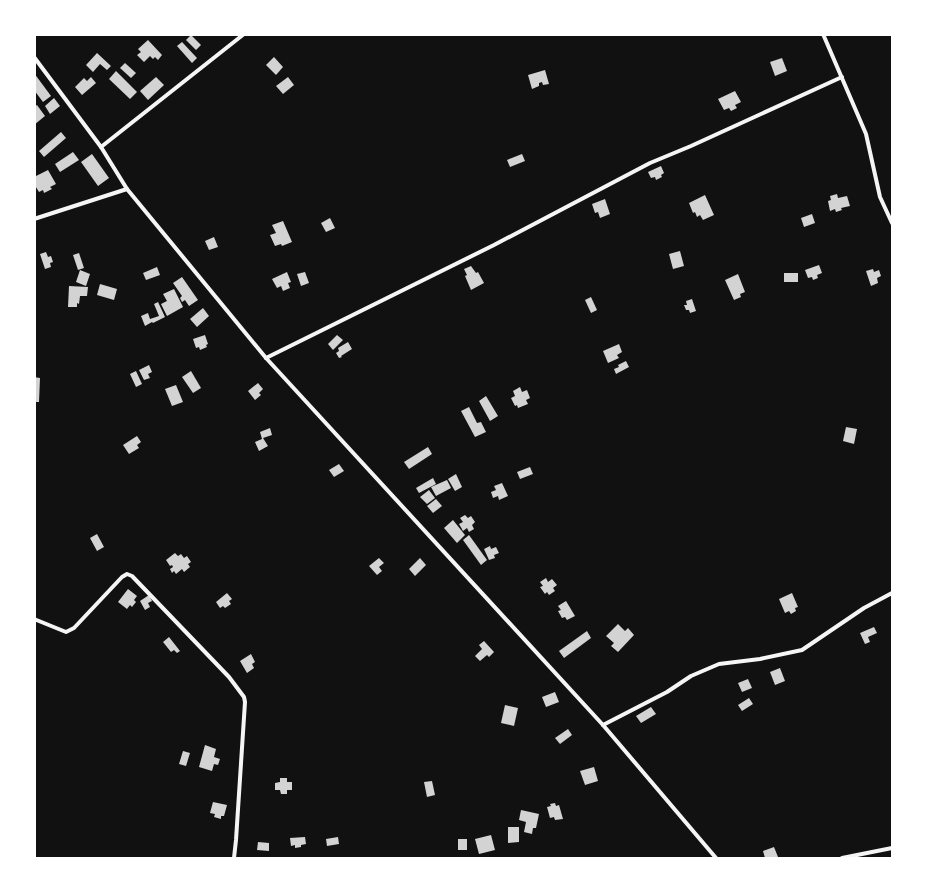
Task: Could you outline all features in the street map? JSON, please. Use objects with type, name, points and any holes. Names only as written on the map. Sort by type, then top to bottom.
[{"type":"street","points":[[101,147],[244,34]]},
{"type":"street","points":[[823,34],[866,135],[880,197],[892,223]]},
{"type":"street","points":[[34,57],[101,147],[127,189],[266,358],[603,725],[716,858]]},
{"type":"street","points":[[266,358],[494,245],[650,163],[842,77]]},
{"type":"street","points":[[34,219],[127,189]]},
{"type":"street","points":[[34,619],[66,632],[70,631],[127,574],[132,576],[229,677],[244,697],[245,702],[234,858]]},
{"type":"street","points":[[603,725],[667,692],[691,676],[719,664],[760,659],[802,650],[864,608],[892,593]]},
{"type":"street","points":[[842,858],[892,848]]},
{"type":"building","points":[[191,35],[201,45],[196,50],[186,40]]},
{"type":"building","points":[[148,40],[162,55],[158,60],[150,56],[144,62],[137,55],[141,52],[138,49]]},
{"type":"building","points":[[182,42],[197,58],[192,63],[177,46]]},
{"type":"building","points":[[97,53],[111,66],[107,70],[100,64],[93,72],[86,65]]},
{"type":"building","points":[[274,57],[283,67],[276,75],[266,65]]},
{"type":"building","points":[[782,58],[787,71],[775,76],[770,62]]},
{"type":"building","points":[[125,63],[136,73],[131,78],[120,68]]},
{"type":"building","points":[[545,70],[549,84],[543,85],[542,82],[532,89],[528,75]]},
{"type":"building","points":[[116,71],[137,92],[130,99],[109,79]]},
{"type":"building","points":[[34,73],[51,96],[43,102],[34,90]]},
{"type":"building","points":[[91,77],[96,83],[82,95],[75,87],[84,78],[87,81]]},
{"type":"building","points":[[156,77],[164,85],[148,100],[140,91]]},
{"type":"building","points":[[288,77],[294,85],[283,94],[276,86]]},
{"type":"building","points":[[735,91],[741,102],[731,111],[729,108],[724,110],[718,99]]},
{"type":"building","points":[[54,98],[60,106],[50,114],[45,106]]},
{"type":"building","points":[[37,105],[45,116],[34,125],[34,107]]},
{"type":"building","points":[[61,132],[66,138],[44,157],[39,151]]},
{"type":"building","points":[[73,152],[79,160],[60,172],[55,164]]},
{"type":"building","points":[[92,154],[109,178],[98,186],[81,162]]},
{"type":"building","points":[[522,154],[525,161],[510,167],[507,160]]},
{"type":"building","points":[[661,166],[664,173],[662,177],[656,180],[655,177],[651,178],[648,172]]},
{"type":"building","points":[[48,170],[56,184],[44,193],[43,190],[39,192],[34,184],[34,177]]},
{"type":"building","points":[[837,194],[838,198],[847,196],[850,206],[836,212],[835,209],[830,211],[828,201],[831,200],[830,196]]},
{"type":"building","points":[[705,195],[714,215],[703,220],[700,215],[697,217],[695,212],[693,213],[689,203]]},
{"type":"building","points":[[605,199],[610,214],[600,218],[598,212],[595,213],[592,204]]},
{"type":"building","points":[[812,214],[815,223],[804,227],[801,218]]},
{"type":"building","points":[[330,218],[335,228],[326,232],[321,223]]},
{"type":"building","points":[[283,221],[292,242],[275,246],[270,235],[276,233],[272,225]]},
{"type":"building","points":[[214,237],[218,247],[209,250],[205,241]]},
{"type":"building","points":[[680,251],[684,266],[673,269],[669,254]]},
{"type":"building","points":[[46,252],[48,257],[51,256],[53,262],[50,263],[51,267],[45,269],[40,254]]},
{"type":"building","points":[[79,253],[84,268],[78,270],[73,255]]},
{"type":"building","points":[[819,265],[822,273],[817,275],[818,278],[813,280],[812,277],[808,278],[805,270]]},
{"type":"building","points":[[471,266],[476,273],[478,272],[484,283],[471,290],[464,269]]},
{"type":"building","points":[[157,267],[160,275],[146,280],[143,273]]},
{"type":"building","points":[[873,269],[874,272],[879,270],[881,276],[877,278],[878,283],[871,286],[866,271]]},
{"type":"building","points":[[80,270],[90,274],[86,286],[76,282]]},
{"type":"building","points":[[287,272],[291,282],[288,283],[290,288],[283,291],[281,286],[277,288],[272,279]]},
{"type":"building","points":[[305,272],[309,283],[301,286],[297,274]]},
{"type":"building","points":[[784,273],[798,273],[798,282],[784,282]]},
{"type":"building","points":[[738,274],[745,292],[734,300],[725,280]]},
{"type":"building","points":[[182,277],[198,300],[189,306],[185,300],[182,302],[180,298],[182,296],[173,283]]},
{"type":"building","points":[[100,284],[117,289],[114,300],[97,295]]},
{"type":"building","points":[[69,286],[88,287],[87,296],[80,296],[77,307],[68,307]]},
{"type":"building","points":[[174,289],[183,307],[167,316],[161,304],[167,301],[163,294]]},
{"type":"building","points":[[591,297],[597,310],[591,313],[585,300]]},
{"type":"building","points":[[692,299],[696,311],[690,313],[684,305],[687,305],[686,301]]},
{"type":"building","points":[[158,302],[165,317],[145,326],[141,316],[148,313],[150,319],[159,316],[154,304]]},
{"type":"building","points":[[203,308],[209,316],[197,327],[190,319]]},
{"type":"building","points":[[205,335],[207,347],[200,350],[199,347],[196,348],[193,339]]},
{"type":"building","points":[[337,335],[343,340],[333,350],[328,344]]},
{"type":"building","points":[[348,342],[352,349],[339,358],[336,353],[339,351],[338,348]]},
{"type":"building","points":[[619,344],[622,352],[617,355],[619,358],[608,363],[603,351]]},
{"type":"building","points":[[626,361],[629,367],[616,374],[614,369]]},
{"type":"building","points":[[149,365],[152,372],[148,374],[150,378],[144,380],[139,370]]},
{"type":"building","points":[[136,371],[142,384],[136,387],[130,374]]},
{"type":"building","points":[[191,371],[201,388],[193,393],[182,377]]},
{"type":"building","points":[[34,377],[40,378],[39,402],[34,402]]},
{"type":"building","points":[[258,383],[263,389],[259,393],[261,395],[255,400],[248,391]]},
{"type":"building","points":[[176,385],[183,402],[172,406],[165,389]]},
{"type":"building","points":[[520,387],[522,392],[527,390],[530,398],[526,400],[528,404],[518,408],[511,398],[515,396],[513,391]]},
{"type":"building","points":[[486,396],[498,416],[490,421],[479,401]]},
{"type":"building","points":[[469,407],[477,423],[481,422],[486,432],[475,437],[461,411]]},
{"type":"building","points":[[846,427],[857,429],[854,444],[843,441]]},
{"type":"building","points":[[270,428],[272,435],[263,438],[268,446],[259,451],[255,442],[262,439],[260,432]]},
{"type":"building","points":[[137,436],[141,442],[137,445],[139,448],[129,454],[123,445]]},
{"type":"building","points":[[428,447],[432,454],[409,469],[404,462]]},
{"type":"building","points":[[339,464],[344,471],[334,477],[329,470]]},
{"type":"building","points":[[530,467],[533,474],[520,479],[517,472]]},
{"type":"building","points":[[456,474],[462,487],[455,491],[448,479]]},
{"type":"building","points":[[433,478],[436,484],[419,493],[416,488]]},
{"type":"building","points":[[447,480],[451,488],[436,496],[431,487]]},
{"type":"building","points":[[502,483],[508,496],[499,500],[498,496],[493,498],[491,492],[496,490],[494,486]]},
{"type":"building","points":[[429,490],[435,498],[427,504],[420,497]]},
{"type":"building","points":[[436,499],[442,506],[433,513],[427,506]]},
{"type":"building","points":[[465,515],[468,518],[471,516],[475,522],[472,525],[474,529],[469,532],[467,528],[463,531],[459,524],[463,522],[460,518]]},
{"type":"building","points":[[453,520],[465,535],[457,543],[444,528]]},
{"type":"building","points":[[97,534],[104,547],[97,551],[90,538]]},
{"type":"building","points":[[469,535],[487,560],[481,565],[463,540]]},
{"type":"building","points":[[490,546],[491,549],[496,547],[499,553],[494,555],[495,558],[489,560],[484,549]]},
{"type":"building","points":[[175,553],[178,556],[181,554],[184,558],[187,556],[191,562],[188,564],[190,567],[184,572],[182,569],[176,574],[174,571],[172,573],[170,569],[173,567],[166,560]]},
{"type":"building","points":[[379,558],[384,563],[379,567],[382,571],[377,575],[369,566]]},
{"type":"building","points":[[420,558],[426,565],[415,576],[409,569]]},
{"type":"building","points":[[546,578],[548,582],[552,579],[557,585],[553,588],[555,591],[549,595],[547,592],[545,594],[540,587],[543,586],[540,582]]},
{"type":"building","points":[[128,589],[137,596],[134,600],[136,602],[127,609],[118,602]]},
{"type":"building","points":[[227,593],[232,599],[229,601],[231,604],[220,608],[216,602]]},
{"type":"building","points":[[792,593],[798,607],[791,614],[789,611],[785,613],[779,599]]},
{"type":"building","points":[[149,595],[152,601],[148,603],[150,607],[145,610],[140,601]]},
{"type":"building","points":[[566,601],[575,616],[567,620],[565,617],[562,618],[558,611],[561,610],[558,606]]},
{"type":"building","points":[[618,624],[625,631],[628,628],[634,635],[618,652],[611,646],[614,643],[606,636]]},
{"type":"building","points":[[874,627],[877,633],[868,637],[870,642],[865,644],[860,633]]},
{"type":"building","points":[[587,631],[591,638],[564,658],[559,651]]},
{"type":"building","points":[[169,637],[180,651],[177,653],[174,650],[171,652],[163,642]]},
{"type":"building","points":[[484,641],[494,652],[480,661],[475,656],[482,649],[479,645]]},
{"type":"building","points":[[251,654],[255,662],[252,664],[254,668],[247,673],[240,661]]},
{"type":"building","points":[[780,668],[785,681],[775,685],[770,672]]},
{"type":"building","points":[[748,679],[752,688],[742,692],[738,683]]},
{"type":"building","points":[[555,692],[559,702],[546,707],[542,697]]},
{"type":"building","points":[[749,698],[753,704],[742,711],[738,705]]},
{"type":"building","points":[[505,705],[518,708],[514,726],[501,723]]},
{"type":"building","points":[[651,707],[656,714],[641,723],[636,716]]},
{"type":"building","points":[[568,729],[572,735],[560,744],[555,738]]},
{"type":"building","points":[[205,745],[216,749],[214,757],[220,759],[218,765],[214,764],[212,771],[199,767]]},
{"type":"building","points":[[183,751],[190,753],[186,766],[179,764]]},
{"type":"building","points":[[594,767],[598,781],[585,785],[580,771]]},
{"type":"building","points":[[280,778],[287,778],[287,782],[292,782],[292,790],[287,790],[287,794],[281,794],[280,790],[275,790],[275,783],[280,782]]},
{"type":"building","points":[[432,781],[435,795],[427,797],[424,782]]},
{"type":"building","points":[[213,802],[227,805],[221,819],[210,813]]},
{"type":"building","points":[[555,803],[556,806],[559,805],[563,819],[550,818],[547,807]]},
{"type":"building","points":[[521,810],[539,814],[532,834],[524,832],[526,822],[519,820]]},
{"type":"building","points":[[508,827],[519,827],[519,842],[508,843]]},
{"type":"building","points":[[491,835],[495,850],[479,854],[475,839]]},
{"type":"building","points":[[305,837],[306,844],[295,848],[295,845],[291,846],[290,838]]},
{"type":"building","points":[[338,837],[339,844],[327,846],[326,839]]},
{"type":"building","points":[[458,839],[467,839],[467,850],[458,850]]},
{"type":"building","points":[[258,842],[269,843],[269,851],[257,850]]},
{"type":"building","points":[[774,847],[778,857],[765,858],[763,851]]}]
